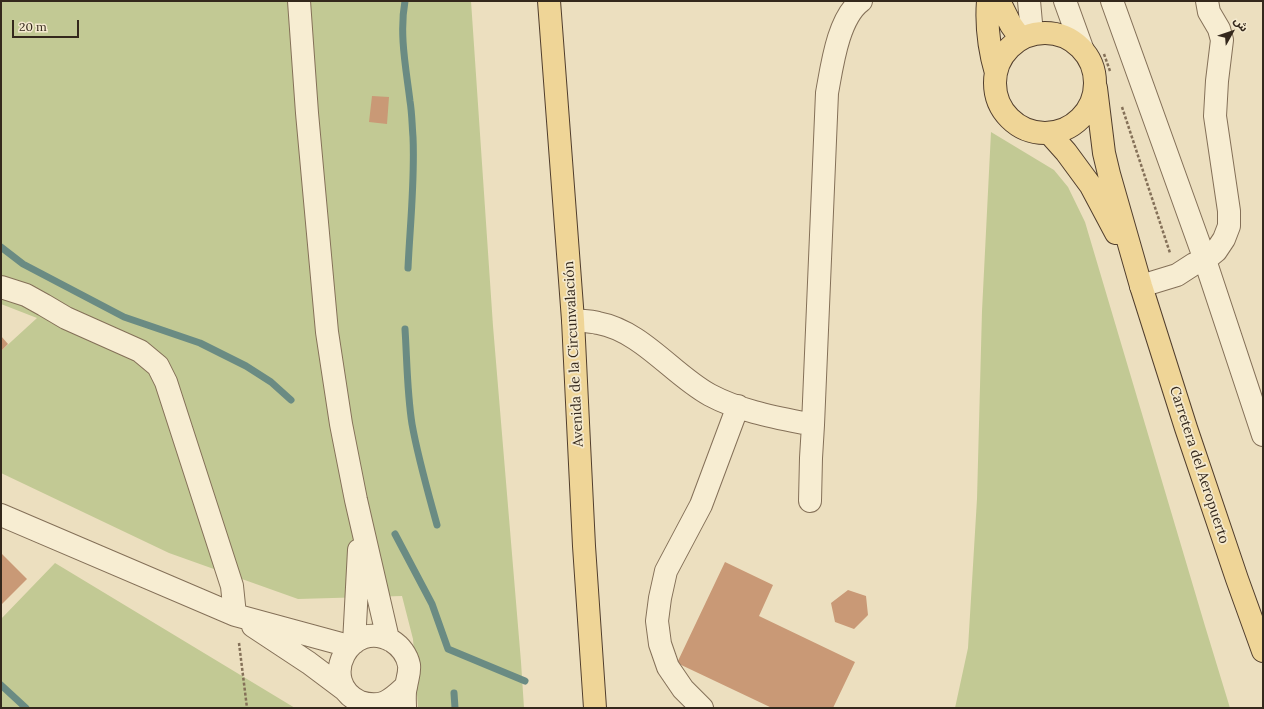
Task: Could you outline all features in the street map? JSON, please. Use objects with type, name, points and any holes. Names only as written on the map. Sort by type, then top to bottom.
[{"type":"main road","name":"Avenida de la Circunvalación","points":[[549,1],[573,320],[584,546],[595,708]]},
{"type":"main road","points":[[988,1],[987,26],[996,73]]},
{"type":"main road","points":[[999,1],[1011,25],[1027,37]]},
{"type":"main road","points":[[1046,33],[1059,35],[1072,40],[1082,48],[1090,60],[1095,74],[1103,81],[1085,114],[1075,124],[1063,131],[1049,133],[1033,132],[1019,126],[1008,116],[999,103],[995,88],[996,73],[1001,59],[1010,48],[1027,37],[1046,33]]},
{"type":"main road","name":"Carretera del Aeropuerto","points":[[1103,81],[1104,153],[1109,174],[1140,281],[1186,428],[1263,651]]},
{"type":"main road","name":"Carretera del Aeropuerto","points":[[1049,133],[1066,152],[1091,186],[1140,281]]},
{"type":"street","points":[[299,1],[307,113],[327,332],[341,424],[357,506],[388,639]]},
{"type":"street","points":[[810,501],[827,93],[844,24],[856,5],[862,1]]},
{"type":"street","points":[[1027,37],[1029,1]]},
{"type":"street","points":[[1065,1],[1082,48]]},
{"type":"street","points":[[1112,1],[1191,263],[1263,435]]},
{"type":"street","points":[[1140,281],[1191,263],[1216,251],[1224,239],[1229,226],[1229,211],[1215,116],[1216,81],[1222,40],[1219,29],[1209,12],[1207,1]]},
{"type":"street","points":[[1,287],[26,295],[66,318],[140,351],[158,366],[166,382],[232,586],[235,614]]},
{"type":"street","points":[[573,320],[598,323],[616,329],[632,337],[693,384],[711,395],[763,414],[813,425]]},
{"type":"street","points":[[702,708],[683,689],[668,668],[660,644],[657,621],[666,571],[701,505],[738,406]]},
{"type":"street","points":[[351,645],[358,579],[357,506]]},
{"type":"street","points":[[1,515],[235,614],[351,645]]},
{"type":"street","points":[[235,614],[309,663],[353,699],[365,705],[377,706],[405,698],[409,676],[409,665],[405,654],[398,645],[388,639],[378,636],[368,636],[359,639],[351,645],[341,661],[339,671],[341,681],[353,699]]},
{"type":"path","points":[[1103,81],[1104,52]]},
{"type":"path","points":[[1121,104],[1191,263]]},
{"type":"path","points":[[235,614],[247,708]]},
{"type":"green space","points":[[1,1],[471,1],[493,326],[524,708],[418,708],[413,639],[402,596],[298,599],[169,553],[1,473],[1,351],[37,318],[1,304]]},
{"type":"green space","points":[[991,132],[1054,170],[1068,187],[1085,222],[1230,708],[955,708],[968,648],[977,499],[982,311]]},
{"type":"green space","points":[[55,563],[295,708],[1,708],[1,619]]},
{"type":"building","points":[[372,96],[389,97],[387,124],[369,122]]},
{"type":"building","points":[[1,336],[8,344],[1,351]]},
{"type":"building","points":[[1,553],[27,579],[1,605]]},
{"type":"building","points":[[725,562],[773,585],[759,616],[855,662],[833,708],[772,708],[677,663]]},
{"type":"building","points":[[848,590],[866,596],[868,615],[854,629],[835,622],[831,603]]},
{"type":"waterway","points":[[405,1],[403,13],[403,38],[413,137],[413,186],[408,268]]},
{"type":"waterway","points":[[1,247],[23,264],[124,317],[200,343],[246,366],[271,382],[291,400]]},
{"type":"waterway","points":[[405,329],[410,412],[420,462],[437,525]]},
{"type":"waterway","points":[[395,534],[432,604],[448,649],[525,681]]},
{"type":"waterway","points":[[1,685],[26,708]]},
{"type":"waterway","points":[[454,693],[455,708]]}]
